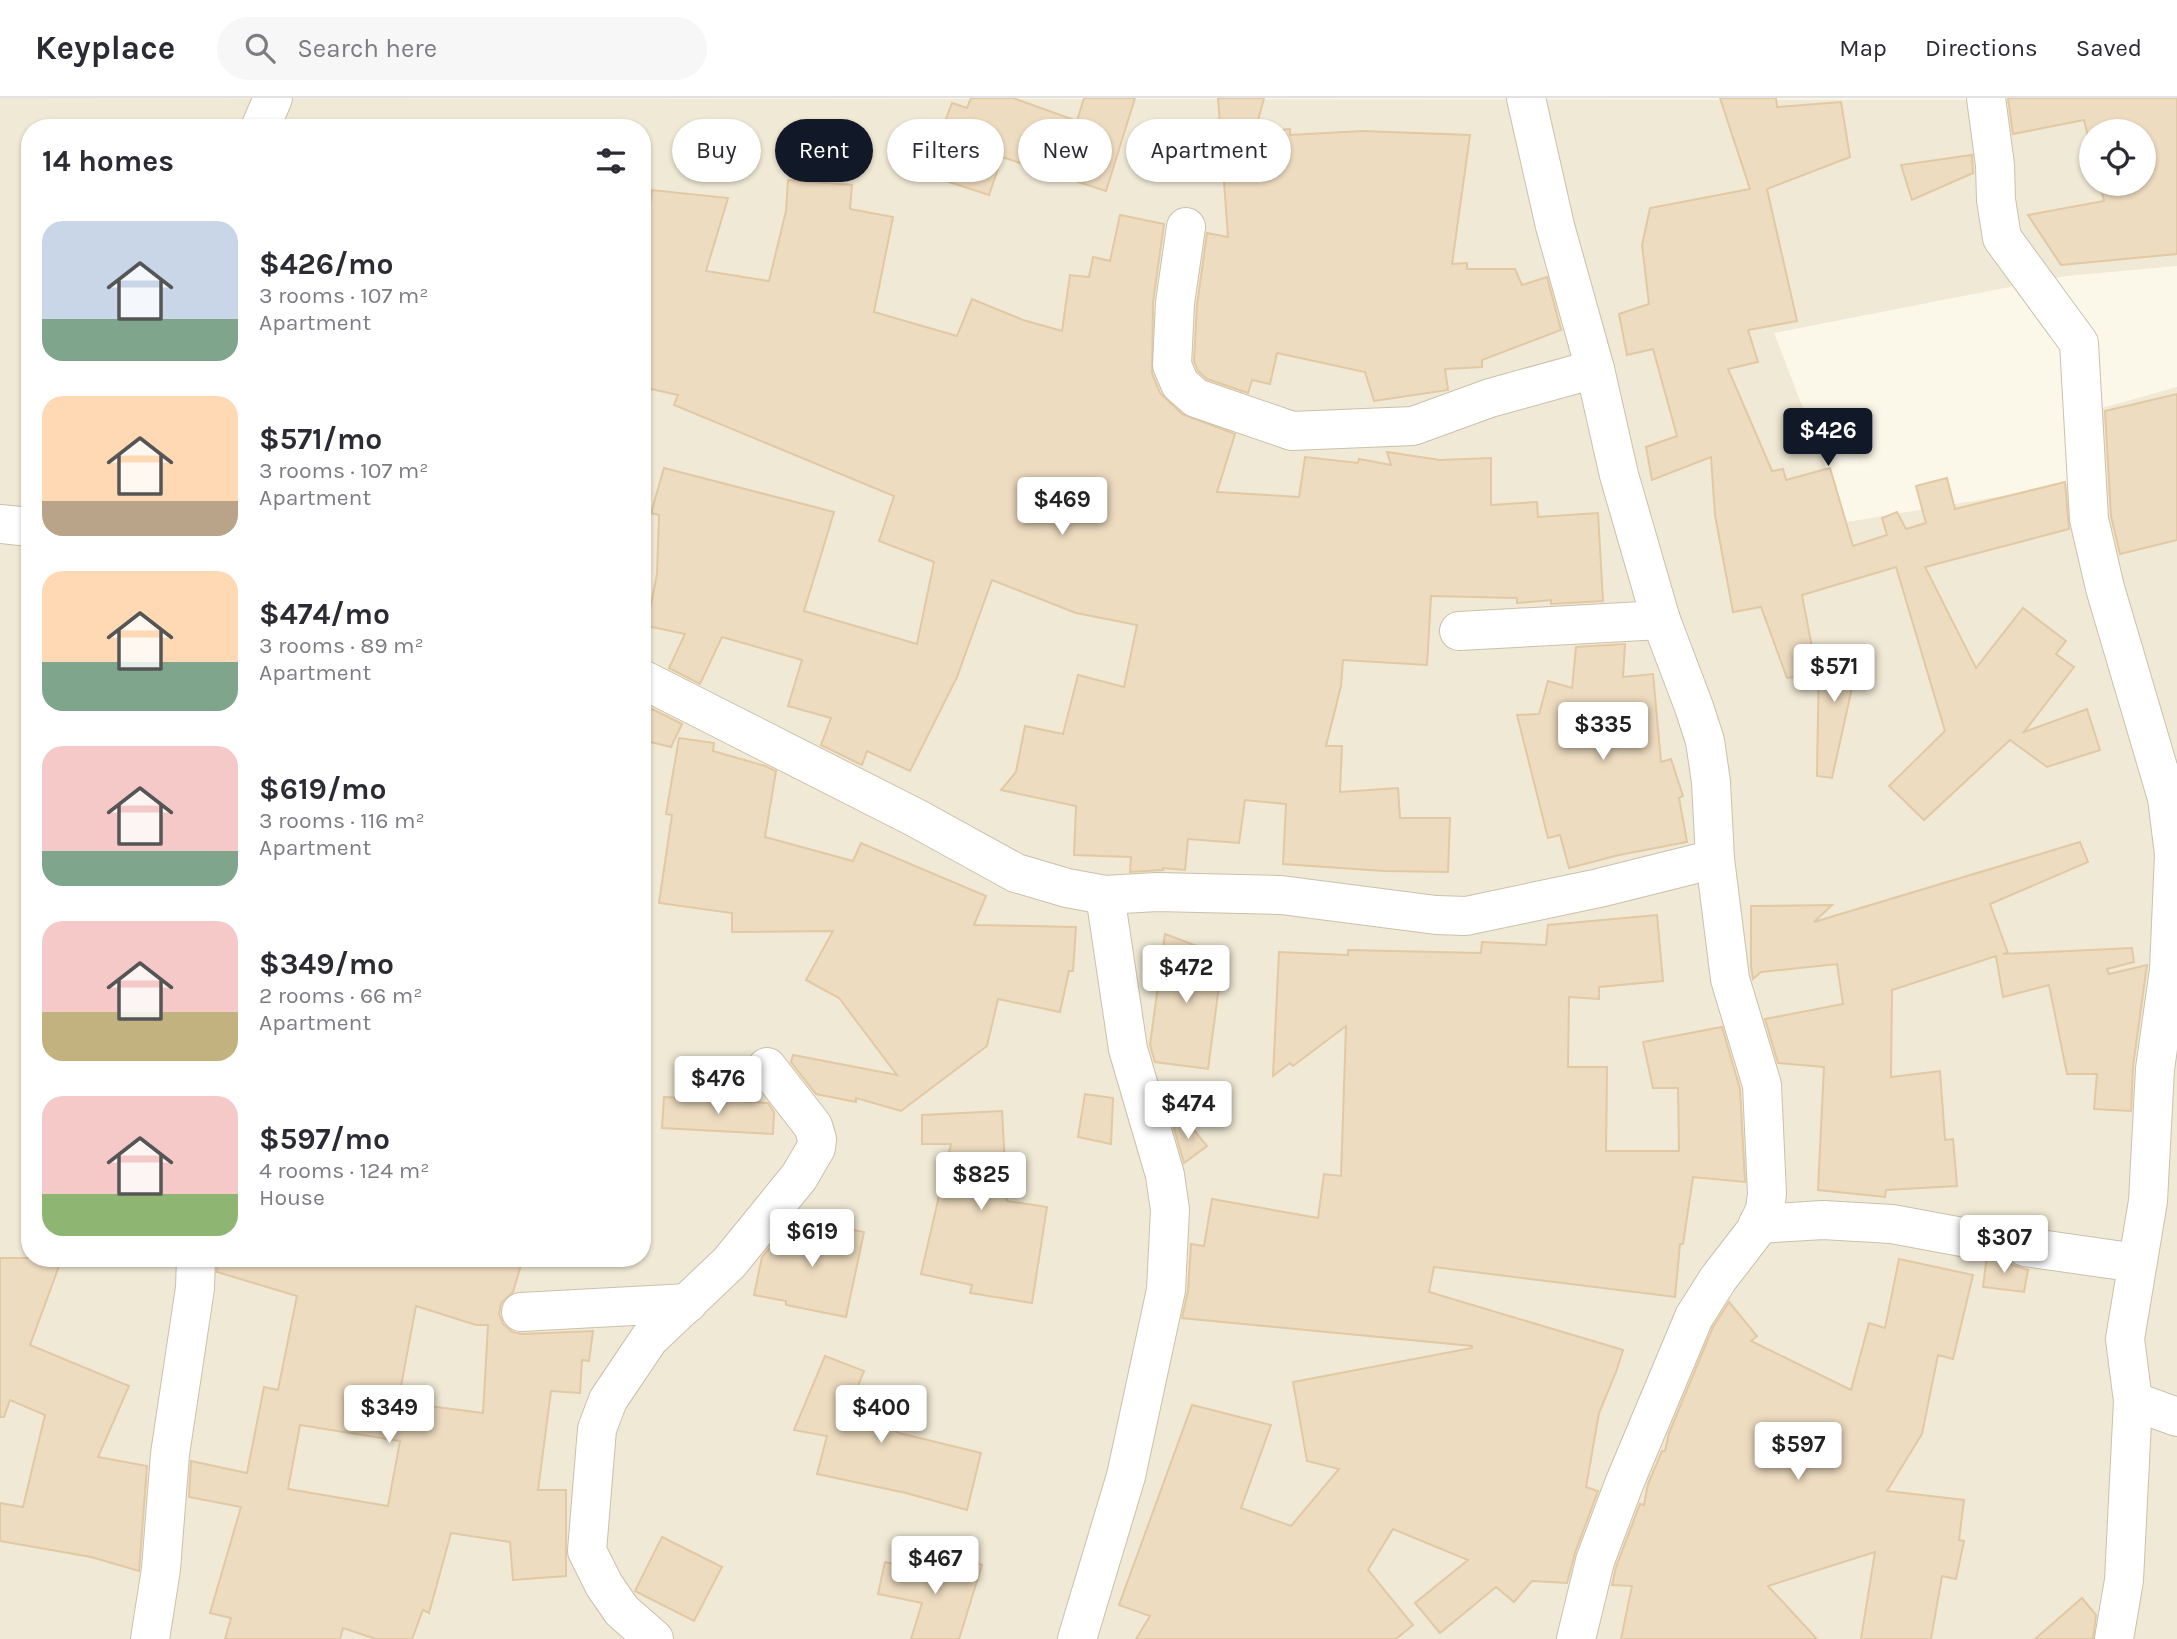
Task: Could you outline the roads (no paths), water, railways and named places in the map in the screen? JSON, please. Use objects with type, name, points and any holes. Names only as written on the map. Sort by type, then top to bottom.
[{"type":"street","points":[[264,119],[273,98]]},
{"type":"street","points":[[1526,98],[1555,226],[1595,369],[1619,475],[1661,620],[1705,741],[1711,782],[1715,859],[1730,979],[1762,1085],[1767,1194],[1765,1210],[1758,1224],[1694,1317],[1624,1483],[1600,1548],[1576,1639]]},
{"type":"street","points":[[1986,98],[2002,238],[2079,343],[2089,519],[2105,588],[2169,809],[2174,854],[2169,970],[2155,1069],[2148,1201],[2125,1339],[2133,1401],[2124,1580],[2114,1639]]},
{"type":"street","points":[[1186,228],[1175,303],[1172,365],[1181,384],[1196,398],[1268,423],[1292,431],[1413,426],[1490,398],[1595,369]]},
{"type":"street","points":[[0,524],[21,526]]},
{"type":"street","points":[[1459,631],[1661,620]]},
{"type":"street","points":[[651,684],[916,818],[1016,873],[1067,888],[1105,895],[1157,892],[1281,895],[1436,915],[1466,916],[1586,891],[1715,859]]},
{"type":"street","points":[[1077,1639],[1126,1476],[1166,1290],[1170,1210],[1165,1175],[1128,1049],[1105,895]]},
{"type":"street","points":[[654,1639],[622,1611],[604,1585],[587,1551],[597,1429],[608,1400],[649,1339],[729,1263],[799,1177],[817,1148],[813,1126],[767,1067]]},
{"type":"street","points":[[1758,1224],[1823,1220],[1892,1224],[1962,1237]]},
{"type":"street","points":[[2025,1247],[2137,1263]]},
{"type":"street","points":[[150,1639],[161,1569],[170,1454],[195,1288],[196,1267]]},
{"type":"street","points":[[521,1312],[688,1303]]},
{"type":"street","points":[[2133,1401],[2177,1417]]}]
